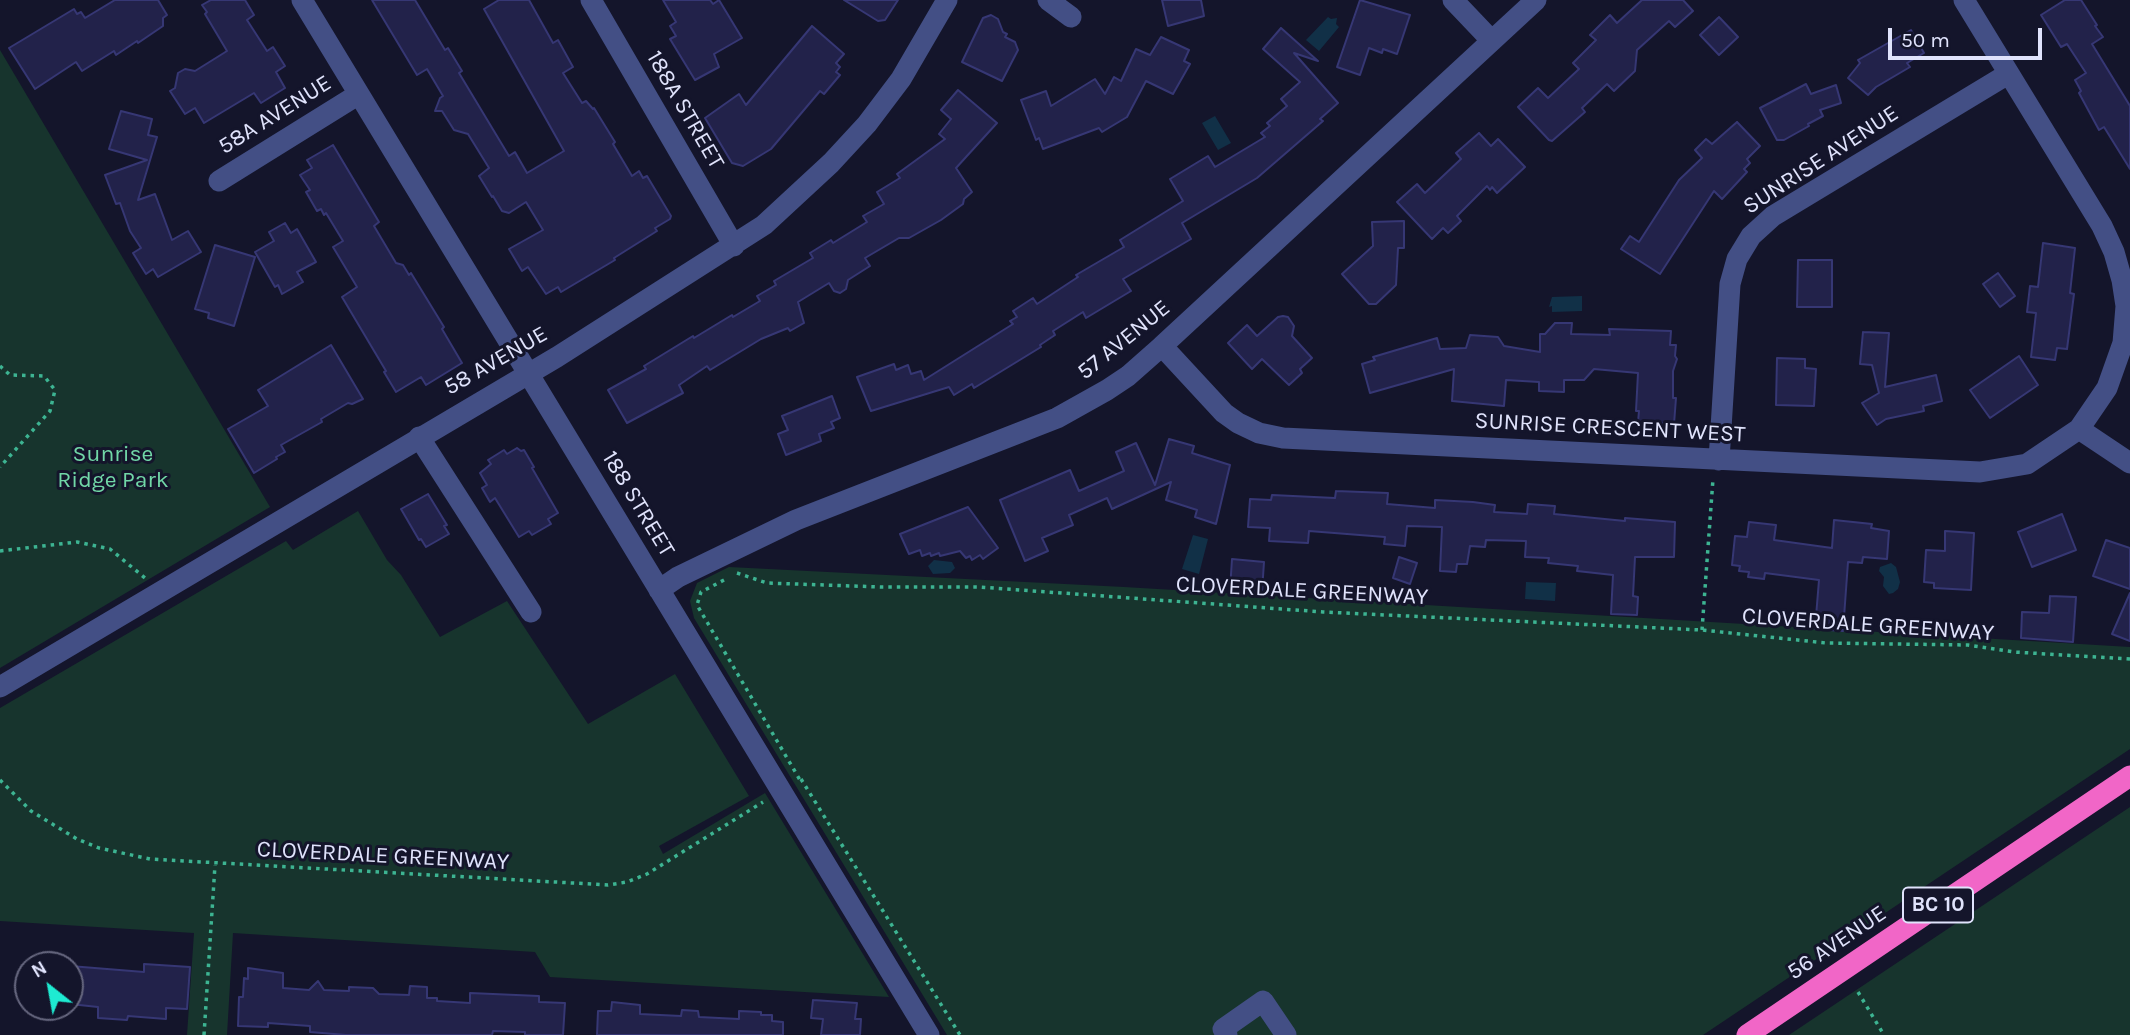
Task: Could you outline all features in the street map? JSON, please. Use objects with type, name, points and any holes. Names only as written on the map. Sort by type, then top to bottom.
[{"type":"highway","name":"56 AVENUE","points":[[1747,1035],[2130,776]]},
{"type":"street","name":"188 STREET","points":[[302,0],[929,1035]]},
{"type":"street","name":"188A STREET","points":[[591,0],[734,246]]},
{"type":"street","name":"58 AVENUE","points":[[0,687],[528,373],[734,246],[791,203],[867,124],[901,79],[947,0]]},
{"type":"street","points":[[1048,0],[1070,16]]},
{"type":"street","points":[[1453,0],[1492,41]]},
{"type":"street","name":"57 AVENUE","points":[[659,590],[796,520],[1057,418],[1128,376],[1536,0]]},
{"type":"street","points":[[1964,0],[2102,226],[2114,252],[2123,280],[2126,306],[2123,343],[2107,388],[2079,429],[2130,463]]},
{"type":"street","name":"SUNRISE AVENUE","points":[[1716,468],[1730,284],[1737,258],[1751,236],[1773,216],[2008,74]]},
{"type":"street","name":"58A AVENUE","points":[[219,181],[359,94]]},
{"type":"street","name":"SUNRISE CRESCENT WEST","points":[[1162,346],[1224,413],[1259,433],[1283,438],[1716,468],[1980,472],[2027,464],[2079,429]]},
{"type":"street","points":[[419,437],[531,612]]},
{"type":"street","points":[[1227,1035],[1223,1028],[1263,1001],[1286,1035]]},
{"type":"path","points":[[0,366],[10,375],[44,376],[55,390],[50,411],[0,467]]},
{"type":"path","points":[[1702,631],[1716,468]]},
{"type":"path","points":[[0,551],[77,542],[110,549],[142,574],[156,594]]},
{"type":"path","name":"CLOVERDALE GREENWAY","points":[[960,1035],[801,779],[697,604],[701,592],[739,572],[767,583],[979,587],[1323,612],[1702,631],[1826,643],[1924,642],[2014,652],[2130,659]]},
{"type":"path","points":[[795,783],[801,779]]},
{"type":"path","name":"CLOVERDALE GREENWAY","points":[[0,780],[31,811],[77,839],[99,848],[150,859],[215,865],[608,885],[627,882],[647,874],[766,800]]},
{"type":"path","points":[[204,1035],[215,865]]},
{"type":"path","points":[[1858,992],[1884,1035]]},
{"type":"green space","name":"Sunrise Ridge Park","points":[[0,50],[270,507],[0,668]]},
{"type":"green space","points":[[358,511],[387,560],[401,575],[440,637],[507,601],[588,724],[675,674],[749,796],[659,846],[663,854],[765,793],[889,997],[550,977],[535,952],[233,933],[227,1035],[187,1035],[194,933],[0,921],[0,708],[286,541],[293,550]]},
{"type":"green space","points":[[729,567],[1124,587],[2130,647],[2130,749],[1703,1035],[947,1035],[694,618],[690,601],[697,583]]},
{"type":"green space","points":[[2130,807],[2130,1035],[1789,1035]]},
{"type":"water","points":[[1328,17],[1337,18],[1336,24],[1339,27],[1319,51],[1306,40]]},
{"type":"water","points":[[1215,116],[1231,143],[1218,150],[1202,123]]},
{"type":"water","points":[[1582,296],[1582,311],[1552,312],[1552,306],[1549,307],[1552,297]]},
{"type":"water","points":[[1193,535],[1208,539],[1199,574],[1182,569]]},
{"type":"water","points":[[934,560],[952,562],[955,568],[950,573],[933,574],[928,566]]},
{"type":"water","points":[[1891,563],[1896,567],[1900,582],[1898,589],[1889,594],[1883,586],[1884,577],[1879,571],[1880,567]]},
{"type":"water","points":[[1526,582],[1556,583],[1555,601],[1525,599]]},
{"type":"building","points":[[115,0],[158,0],[167,15],[163,18],[163,26],[138,43],[137,41],[116,55],[114,51],[82,71],[76,62],[35,89],[9,48],[74,9],[77,14],[81,12],[85,18]]},
{"type":"building","points":[[211,0],[245,0],[254,15],[247,20],[267,51],[273,47],[285,66],[276,72],[285,88],[261,103],[254,93],[204,123],[195,108],[185,114],[170,91],[175,88],[178,73],[185,69],[195,71],[227,51],[202,5]]},
{"type":"building","points":[[372,0],[415,0],[445,50],[448,48],[462,71],[459,73],[509,156],[515,152],[527,173],[564,151],[484,9],[499,0],[529,0],[553,43],[558,40],[573,67],[563,73],[582,103],[586,101],[594,108],[632,176],[639,171],[643,178],[647,176],[671,216],[670,219],[655,228],[657,231],[614,258],[615,260],[561,292],[558,287],[546,294],[528,267],[522,271],[509,249],[543,230],[526,202],[509,213],[502,211],[479,176],[489,168],[468,134],[454,130],[442,111],[435,111],[443,96],[427,69],[417,75]]},
{"type":"building","points":[[663,0],[710,0],[713,4],[719,0],[742,38],[714,54],[719,67],[695,80],[670,39],[676,36],[670,26],[676,22]]},
{"type":"building","points":[[844,0],[898,0],[885,20],[878,21]]},
{"type":"building","points":[[1162,0],[1201,0],[1204,16],[1168,26]]},
{"type":"building","points":[[1360,0],[1410,15],[1397,54],[1383,49],[1382,53],[1369,48],[1360,75],[1337,67]]},
{"type":"building","points":[[1642,0],[1683,0],[1693,11],[1675,27],[1669,21],[1637,50],[1635,71],[1614,91],[1607,84],[1582,108],[1585,112],[1552,141],[1549,140],[1518,107],[1538,88],[1548,98],[1579,69],[1573,63],[1596,40],[1590,35],[1610,15],[1617,23]]},
{"type":"building","points":[[2065,0],[2081,0],[2097,25],[2095,26],[2103,37],[2092,44],[2130,106],[2130,169],[2104,127],[2099,130],[2079,93],[2081,91],[2075,80],[2086,73],[2067,44],[2061,47],[2041,15]]},
{"type":"building","points":[[991,15],[998,19],[1003,32],[1007,34],[1005,37],[1015,42],[1018,50],[1002,81],[962,62],[983,18]]},
{"type":"building","points":[[1719,17],[1738,37],[1719,55],[1700,35]]},
{"type":"building","points":[[812,26],[844,54],[836,63],[840,67],[836,72],[840,75],[824,94],[820,91],[771,149],[743,166],[732,163],[705,118],[739,94],[746,105]]},
{"type":"building","points":[[1281,28],[1318,61],[1294,53],[1338,103],[1320,119],[1323,121],[1257,178],[1182,223],[1191,239],[1123,279],[1131,291],[1086,318],[1083,312],[1053,331],[1055,335],[1040,345],[1041,347],[974,388],[972,384],[954,395],[949,387],[871,411],[857,377],[894,364],[896,370],[908,365],[911,374],[921,371],[924,380],[1013,324],[1010,321],[1017,317],[1013,311],[1033,298],[1037,304],[1078,277],[1076,275],[1124,247],[1120,240],[1183,201],[1170,179],[1208,156],[1215,167],[1265,137],[1261,133],[1270,126],[1267,123],[1287,106],[1281,99],[1300,82],[1263,49]]},
{"type":"building","points":[[1911,30],[1924,53],[1907,63],[1910,67],[1876,87],[1868,95],[1848,78],[1860,63],[1858,60]]},
{"type":"building","points":[[1161,37],[1189,50],[1184,61],[1190,64],[1173,94],[1146,81],[1127,117],[1102,132],[1099,128],[1043,149],[1039,138],[1036,140],[1021,100],[1046,91],[1051,106],[1095,79],[1105,94],[1114,77],[1121,81],[1136,49],[1150,55]]},
{"type":"building","points":[[1806,84],[1811,94],[1836,85],[1841,103],[1820,110],[1823,116],[1808,124],[1809,126],[1784,140],[1777,140],[1760,108]]},
{"type":"building","points":[[958,90],[997,123],[956,168],[972,192],[964,199],[963,204],[909,238],[899,238],[865,258],[870,266],[848,280],[846,289],[840,293],[834,291],[829,283],[798,302],[804,323],[790,331],[788,328],[761,339],[710,370],[707,366],[679,385],[683,393],[627,423],[608,390],[646,369],[644,366],[693,336],[694,338],[760,301],[757,296],[776,285],[774,281],[813,258],[810,253],[831,240],[833,243],[867,222],[863,216],[884,204],[877,192],[900,178],[897,174],[945,139],[939,134],[951,119],[941,110]]},
{"type":"building","points":[[121,111],[152,119],[148,135],[157,137],[138,200],[155,194],[172,240],[188,231],[201,252],[158,277],[153,269],[146,274],[133,253],[141,248],[130,231],[120,203],[116,204],[105,175],[147,160],[109,149]]},
{"type":"building","points":[[1737,122],[1760,146],[1747,159],[1750,163],[1744,169],[1747,172],[1722,199],[1714,191],[1660,274],[1621,249],[1630,236],[1639,242],[1679,180],[1702,158],[1695,150],[1706,139],[1712,144]]},
{"type":"building","points":[[1479,133],[1491,146],[1498,139],[1525,167],[1497,193],[1487,186],[1457,216],[1461,221],[1448,233],[1443,228],[1432,239],[1397,202],[1417,184],[1425,193],[1461,159],[1456,153]]},
{"type":"building","points":[[333,145],[379,222],[374,226],[396,263],[403,265],[409,275],[411,273],[462,363],[426,385],[421,377],[396,392],[342,297],[357,287],[333,247],[343,241],[326,213],[324,215],[321,209],[317,211],[306,192],[310,190],[300,175],[312,168],[307,160]]},
{"type":"building","points":[[1404,221],[1404,248],[1398,248],[1396,285],[1376,304],[1369,304],[1342,274],[1373,246],[1372,222]]},
{"type":"building","points":[[285,223],[291,233],[297,229],[316,262],[297,272],[303,282],[282,294],[278,285],[275,287],[255,252],[274,241],[269,232]]},
{"type":"building","points":[[2043,243],[2075,248],[2070,293],[2074,294],[2067,349],[2057,348],[2055,360],[2031,357],[2036,313],[2027,312],[2030,286],[2038,287]]},
{"type":"building","points":[[215,245],[255,257],[234,326],[208,318],[209,313],[195,309]]},
{"type":"building","points":[[1798,260],[1832,260],[1832,307],[1797,307]]},
{"type":"building","points":[[1998,273],[2015,296],[2000,307],[1983,284]]},
{"type":"building","points":[[1278,317],[1288,317],[1294,326],[1292,336],[1312,358],[1300,369],[1302,373],[1289,385],[1262,359],[1252,369],[1228,343],[1247,325],[1257,336]]},
{"type":"building","points":[[1555,323],[1572,323],[1571,334],[1610,335],[1609,329],[1671,331],[1670,345],[1676,345],[1677,359],[1673,371],[1673,398],[1676,398],[1674,424],[1638,422],[1638,373],[1594,369],[1584,380],[1564,380],[1564,392],[1539,391],[1539,382],[1506,380],[1504,406],[1452,401],[1454,369],[1370,393],[1362,364],[1375,360],[1373,357],[1437,338],[1440,349],[1466,348],[1470,335],[1498,337],[1504,346],[1540,352],[1540,334],[1545,334]]},
{"type":"building","points":[[1863,332],[1889,333],[1885,387],[1936,375],[1942,401],[1923,406],[1924,411],[1886,419],[1877,425],[1862,403],[1879,393],[1872,365],[1860,364]]},
{"type":"building","points":[[331,345],[363,399],[348,403],[321,419],[322,422],[281,445],[285,452],[254,473],[228,429],[268,406],[258,390]]},
{"type":"building","points":[[2019,356],[2038,385],[1990,418],[1970,390]]},
{"type":"building","points":[[1777,358],[1805,359],[1805,368],[1816,369],[1814,406],[1776,405]]},
{"type":"building","points":[[832,396],[840,418],[831,422],[834,428],[819,434],[821,441],[786,455],[778,434],[788,430],[782,416]]},
{"type":"building","points":[[1169,439],[1194,446],[1192,453],[1230,465],[1216,524],[1195,517],[1197,510],[1166,500],[1171,482],[1112,509],[1107,498],[1069,515],[1073,525],[1042,538],[1048,551],[1025,561],[1000,500],[1070,470],[1079,491],[1124,471],[1116,452],[1136,443],[1155,485]]},
{"type":"building","points":[[517,448],[524,450],[558,513],[548,519],[551,524],[532,535],[529,531],[519,537],[495,498],[490,502],[482,488],[487,485],[480,473],[491,464],[488,460],[504,450],[507,454]]},
{"type":"building","points":[[1336,491],[1388,493],[1387,504],[1435,508],[1435,500],[1473,502],[1495,505],[1494,512],[1527,514],[1528,504],[1555,506],[1554,514],[1625,521],[1625,518],[1675,522],[1674,557],[1635,557],[1633,596],[1638,597],[1637,615],[1611,614],[1613,575],[1577,571],[1578,566],[1548,563],[1549,558],[1525,557],[1526,541],[1486,540],[1485,547],[1470,546],[1467,564],[1457,564],[1456,572],[1440,571],[1442,527],[1407,526],[1405,546],[1384,544],[1385,537],[1309,531],[1308,543],[1269,541],[1270,528],[1248,527],[1250,499],[1271,500],[1272,495],[1335,498]]},
{"type":"building","points":[[428,494],[447,525],[444,526],[449,534],[426,547],[401,509]]},
{"type":"building","points":[[968,507],[998,548],[983,559],[980,555],[972,560],[960,551],[940,556],[939,553],[931,556],[930,553],[922,556],[920,550],[909,554],[900,534]]},
{"type":"building","points":[[2062,514],[2076,550],[2032,567],[2018,532]]},
{"type":"building","points":[[1834,520],[1872,524],[1871,528],[1889,531],[1887,559],[1863,557],[1862,563],[1848,562],[1843,631],[1815,629],[1819,580],[1765,573],[1764,579],[1748,577],[1749,572],[1739,571],[1740,566],[1732,565],[1735,536],[1747,537],[1749,522],[1776,525],[1774,540],[1832,548]]},
{"type":"building","points":[[1945,531],[1974,533],[1971,590],[1934,588],[1934,583],[1924,582],[1926,550],[1945,551]]},
{"type":"building","points":[[2106,540],[2130,548],[2130,589],[2093,576]]},
{"type":"building","points":[[1399,557],[1417,563],[1410,584],[1393,578]]},
{"type":"building","points":[[1232,559],[1264,562],[1262,592],[1230,590]]},
{"type":"building","points":[[2130,593],[2130,641],[2112,634]]},
{"type":"building","points":[[2050,596],[2076,597],[2073,642],[2021,638],[2022,612],[2049,613]]},
{"type":"building","points":[[144,964],[190,967],[187,1009],[166,1008],[166,1019],[128,1016],[127,1020],[98,1018],[98,1007],[84,1006],[84,967],[144,972]]},
{"type":"building","points":[[248,968],[283,973],[283,988],[309,990],[318,981],[324,990],[373,988],[379,994],[409,995],[410,986],[427,987],[427,998],[470,1003],[470,993],[539,996],[539,1002],[565,1003],[563,1035],[525,1035],[525,1032],[493,1031],[492,1035],[346,1035],[310,1032],[310,1026],[268,1023],[268,1027],[238,1026],[239,997],[243,997],[244,978],[248,979]]},
{"type":"building","points":[[813,1000],[857,1003],[855,1019],[861,1019],[860,1035],[821,1035],[823,1019],[811,1018]]},
{"type":"building","points":[[612,1002],[640,1005],[640,1014],[681,1016],[682,1010],[698,1011],[699,1017],[739,1019],[739,1011],[761,1012],[761,1015],[772,1015],[772,1021],[783,1022],[783,1035],[597,1035],[598,1011],[611,1011]]}]
